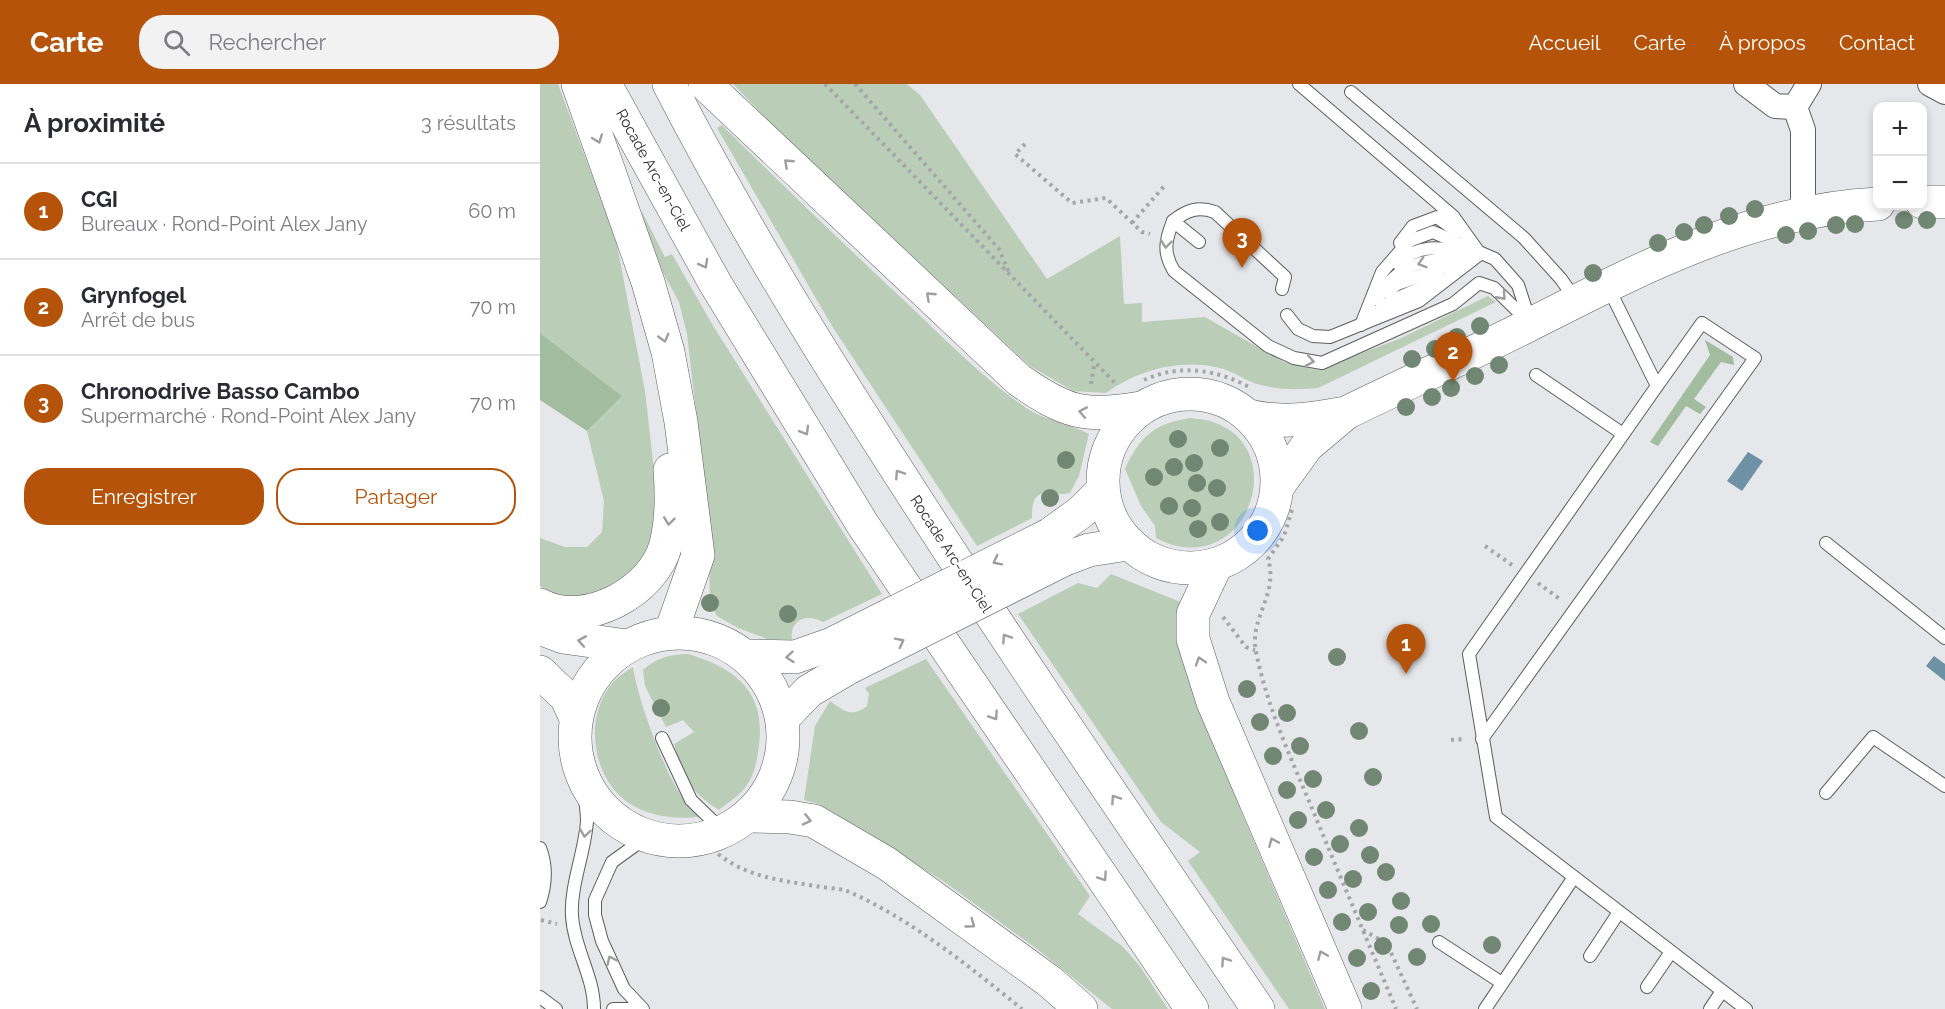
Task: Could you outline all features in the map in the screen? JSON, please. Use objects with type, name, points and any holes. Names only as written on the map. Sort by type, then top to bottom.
[{"type":"main road","points":[[578,84],[648,282],[668,352],[681,422],[698,555],[671,632]]},
{"type":"main road","name":"Rocade Arc-en-Ciel","points":[[605,84],[715,283],[863,525],[1192,1009]]},
{"type":"main road","name":"Rocade Arc-en-Ciel","points":[[669,84],[702,149],[798,317],[981,603],[1257,1009]]},
{"type":"main road","points":[[705,84],[1019,380],[1043,397],[1066,408],[1088,414],[1134,392],[1162,398],[1185,394],[1253,404],[1270,421],[1305,420],[1346,413],[1531,324],[1606,283],[1721,236],[1803,214],[1873,205]]},
{"type":"main road","points":[[1927,202],[1945,202]]},
{"type":"main road","points":[[1134,392],[1104,459],[1102,491],[1110,520],[1128,544],[1154,562],[1185,569],[1216,565],[1240,554],[1259,535],[1272,512],[1286,496],[1307,446],[1330,429],[1346,413]]},
{"type":"main road","points":[[1253,404],[1286,496]]},
{"type":"main road","points":[[540,605],[557,612],[578,614],[603,608],[629,593],[654,568],[666,546],[672,499],[670,461],[681,422]]},
{"type":"main road","points":[[782,719],[840,656],[1057,547],[1081,512],[1102,491]]},
{"type":"main road","points":[[1057,547],[1095,549],[1128,544]]},
{"type":"main road","points":[[1216,565],[1193,614],[1193,639],[1213,702],[1345,1009]]},
{"type":"main road","points":[[540,628],[563,637],[627,646]]},
{"type":"main road","points":[[725,829],[773,783],[783,752],[782,719],[772,688],[746,656],[711,637],[671,632],[627,646],[592,677],[578,708],[574,742],[581,776],[595,800],[615,820],[648,836],[666,841],[790,817],[814,821],[886,863],[1049,981],[1081,1009]]},
{"type":"main road","points":[[746,656],[840,656]]},
{"type":"main road","points":[[540,672],[566,697],[576,718]]},
{"type":"street","points":[[1746,84],[1775,106],[1795,107]]},
{"type":"street","points":[[1795,107],[1809,84]]},
{"type":"street","points":[[1930,84],[1945,92]]},
{"type":"street","points":[[1795,107],[1803,130],[1803,214]]},
{"type":"lane","points":[[1299,84],[1453,216],[1480,254]]},
{"type":"lane","points":[[1351,92],[1524,238],[1561,279],[1575,300]]},
{"type":"lane","points":[[1282,289],[1285,277],[1215,212],[1204,208],[1187,210],[1173,221],[1166,239],[1166,257],[1174,272],[1268,346],[1294,358],[1322,363],[1453,304],[1479,283],[1494,288],[1531,324]]},
{"type":"lane","points":[[1361,325],[1382,266],[1413,226],[1437,217],[1449,224],[1480,254]]},
{"type":"lane","points":[[1173,221],[1199,242]]},
{"type":"lane","points":[[1361,325],[1383,280],[1406,255],[1429,246],[1480,254],[1495,260],[1518,285],[1531,324]]},
{"type":"lane","points":[[1287,315],[1298,329],[1313,336],[1330,337],[1419,300],[1480,254]]},
{"type":"lane","points":[[1361,325],[1384,295],[1397,284],[1480,254]]},
{"type":"lane","points":[[1606,283],[1657,386]]},
{"type":"lane","points":[[1482,739],[1755,358],[1702,323],[1469,654],[1482,739],[1496,817],[1746,1009]]},
{"type":"lane","points":[[1536,375],[1623,434]]},
{"type":"lane","points":[[1826,543],[1945,638]]},
{"type":"lane","points":[[1826,793],[1873,737],[1945,786]]},
{"type":"lane","points":[[662,738],[691,800],[725,829]]},
{"type":"lane","points":[[581,776],[587,820],[572,916],[577,942],[587,967],[594,996],[594,1009]]},
{"type":"lane","points":[[643,1009],[624,989],[602,941],[595,915],[595,900],[612,862],[648,836]]},
{"type":"lane","points":[[540,848],[545,861],[544,890],[540,902]]},
{"type":"lane","points":[[1485,1009],[1574,877]]},
{"type":"lane","points":[[1590,956],[1619,912]]},
{"type":"lane","points":[[1439,942],[1502,983]]},
{"type":"lane","points":[[1647,987],[1671,952]]},
{"type":"lane","points":[[1710,1009],[1722,991]]},
{"type":"lane","points":[[540,997],[556,1009]]},
{"type":"lane","points":[[613,1009],[636,1009]]},
{"type":"path","points":[[825,84],[1110,380],[1134,392],[1166,372],[1206,371],[1226,376],[1253,404]]},
{"type":"path","points":[[855,84],[999,249],[1009,275]]},
{"type":"path","points":[[1025,144],[1015,154],[1072,202],[1106,198],[1110,194]]},
{"type":"path","points":[[1132,223],[1166,184]]},
{"type":"path","points":[[1106,198],[1142,232],[1166,239]]},
{"type":"path","points":[[1286,496],[1284,536],[1268,559],[1273,573],[1272,585],[1258,621],[1255,650],[1274,716],[1396,1009]]},
{"type":"path","points":[[1222,610],[1223,616],[1246,647],[1255,650]]},
{"type":"path","points":[[725,829],[719,855],[740,869],[772,879],[845,891],[902,922],[980,975],[1022,1009]]},
{"type":"path","points":[[1363,930],[1387,944],[1417,1009]]},
{"type":"green space","points":[[540,84],[558,84],[616,240],[645,391],[660,523],[641,565],[609,589],[567,601],[540,586],[540,538],[565,547],[587,547],[602,532],[604,501],[587,431],[622,396],[540,333]]},
{"type":"green space","points":[[733,84],[907,84],[920,95],[1047,279],[1120,236],[1124,304],[1142,303],[1142,322],[1205,317],[1284,362],[1317,370],[1399,339],[1488,296],[1496,302],[1318,388],[1270,387],[1254,383],[1220,368],[1190,364],[1146,372],[1106,393],[1073,391],[1030,366],[779,132]]},
{"type":"green space","points":[[722,125],[839,239],[995,385],[1026,408],[1089,434],[1079,476],[1070,493],[1039,495],[1035,499],[1032,518],[977,546],[832,326],[717,128]]},
{"type":"green space","points":[[642,212],[665,257],[672,254],[712,324],[882,594],[823,622],[811,618],[800,620],[793,627],[792,640],[767,639],[738,628],[717,616],[710,603],[708,516],[687,334],[679,302],[655,258],[639,214]]},
{"type":"green space","points":[[540,333],[622,396],[587,431],[540,400]]},
{"type":"green space","points":[[1705,340],[1733,357],[1734,365],[1721,362],[1694,399],[1706,407],[1700,414],[1686,406],[1658,446],[1650,442],[1710,355]]},
{"type":"green space","points":[[1190,418],[1213,422],[1236,435],[1249,454],[1254,476],[1251,499],[1241,520],[1225,537],[1204,546],[1177,546],[1156,538],[1155,526],[1141,506],[1125,469],[1136,448],[1150,433],[1167,424]]},
{"type":"green space","points":[[1111,574],[1183,603],[1184,658],[1241,811],[1325,1009],[1289,1009],[1188,861],[1200,852],[1161,822],[1018,614],[1078,583],[1097,588]]},
{"type":"green space","points":[[688,654],[733,675],[744,685],[758,711],[759,746],[752,776],[741,792],[719,810],[694,790],[677,756],[674,744],[694,732],[683,720],[666,727],[645,686],[643,670],[648,666],[664,658]]},
{"type":"green space","points":[[926,659],[1090,896],[1078,914],[1122,946],[1139,965],[1168,1009],[1112,1009],[1037,949],[943,881],[819,804],[804,800],[815,726],[830,701],[848,712],[862,710],[867,706],[869,694],[865,688]]},
{"type":"green space","points":[[633,667],[647,718],[662,759],[680,794],[688,805],[703,816],[682,818],[660,816],[639,809],[621,797],[603,771],[595,740],[599,708],[605,693],[615,680]]},
{"type":"water","points":[[1748,452],[1763,461],[1742,491],[1727,481]]},
{"type":"water","points":[[1934,656],[1945,664],[1945,681],[1926,666]]},
{"type":"place","name":"Chronodrive Basso Cambo","points":[[1242,268]]},
{"type":"place","name":"Grynfogel","points":[[1453,382]]},
{"type":"place","name":"CGI","points":[[1406,674]]}]
